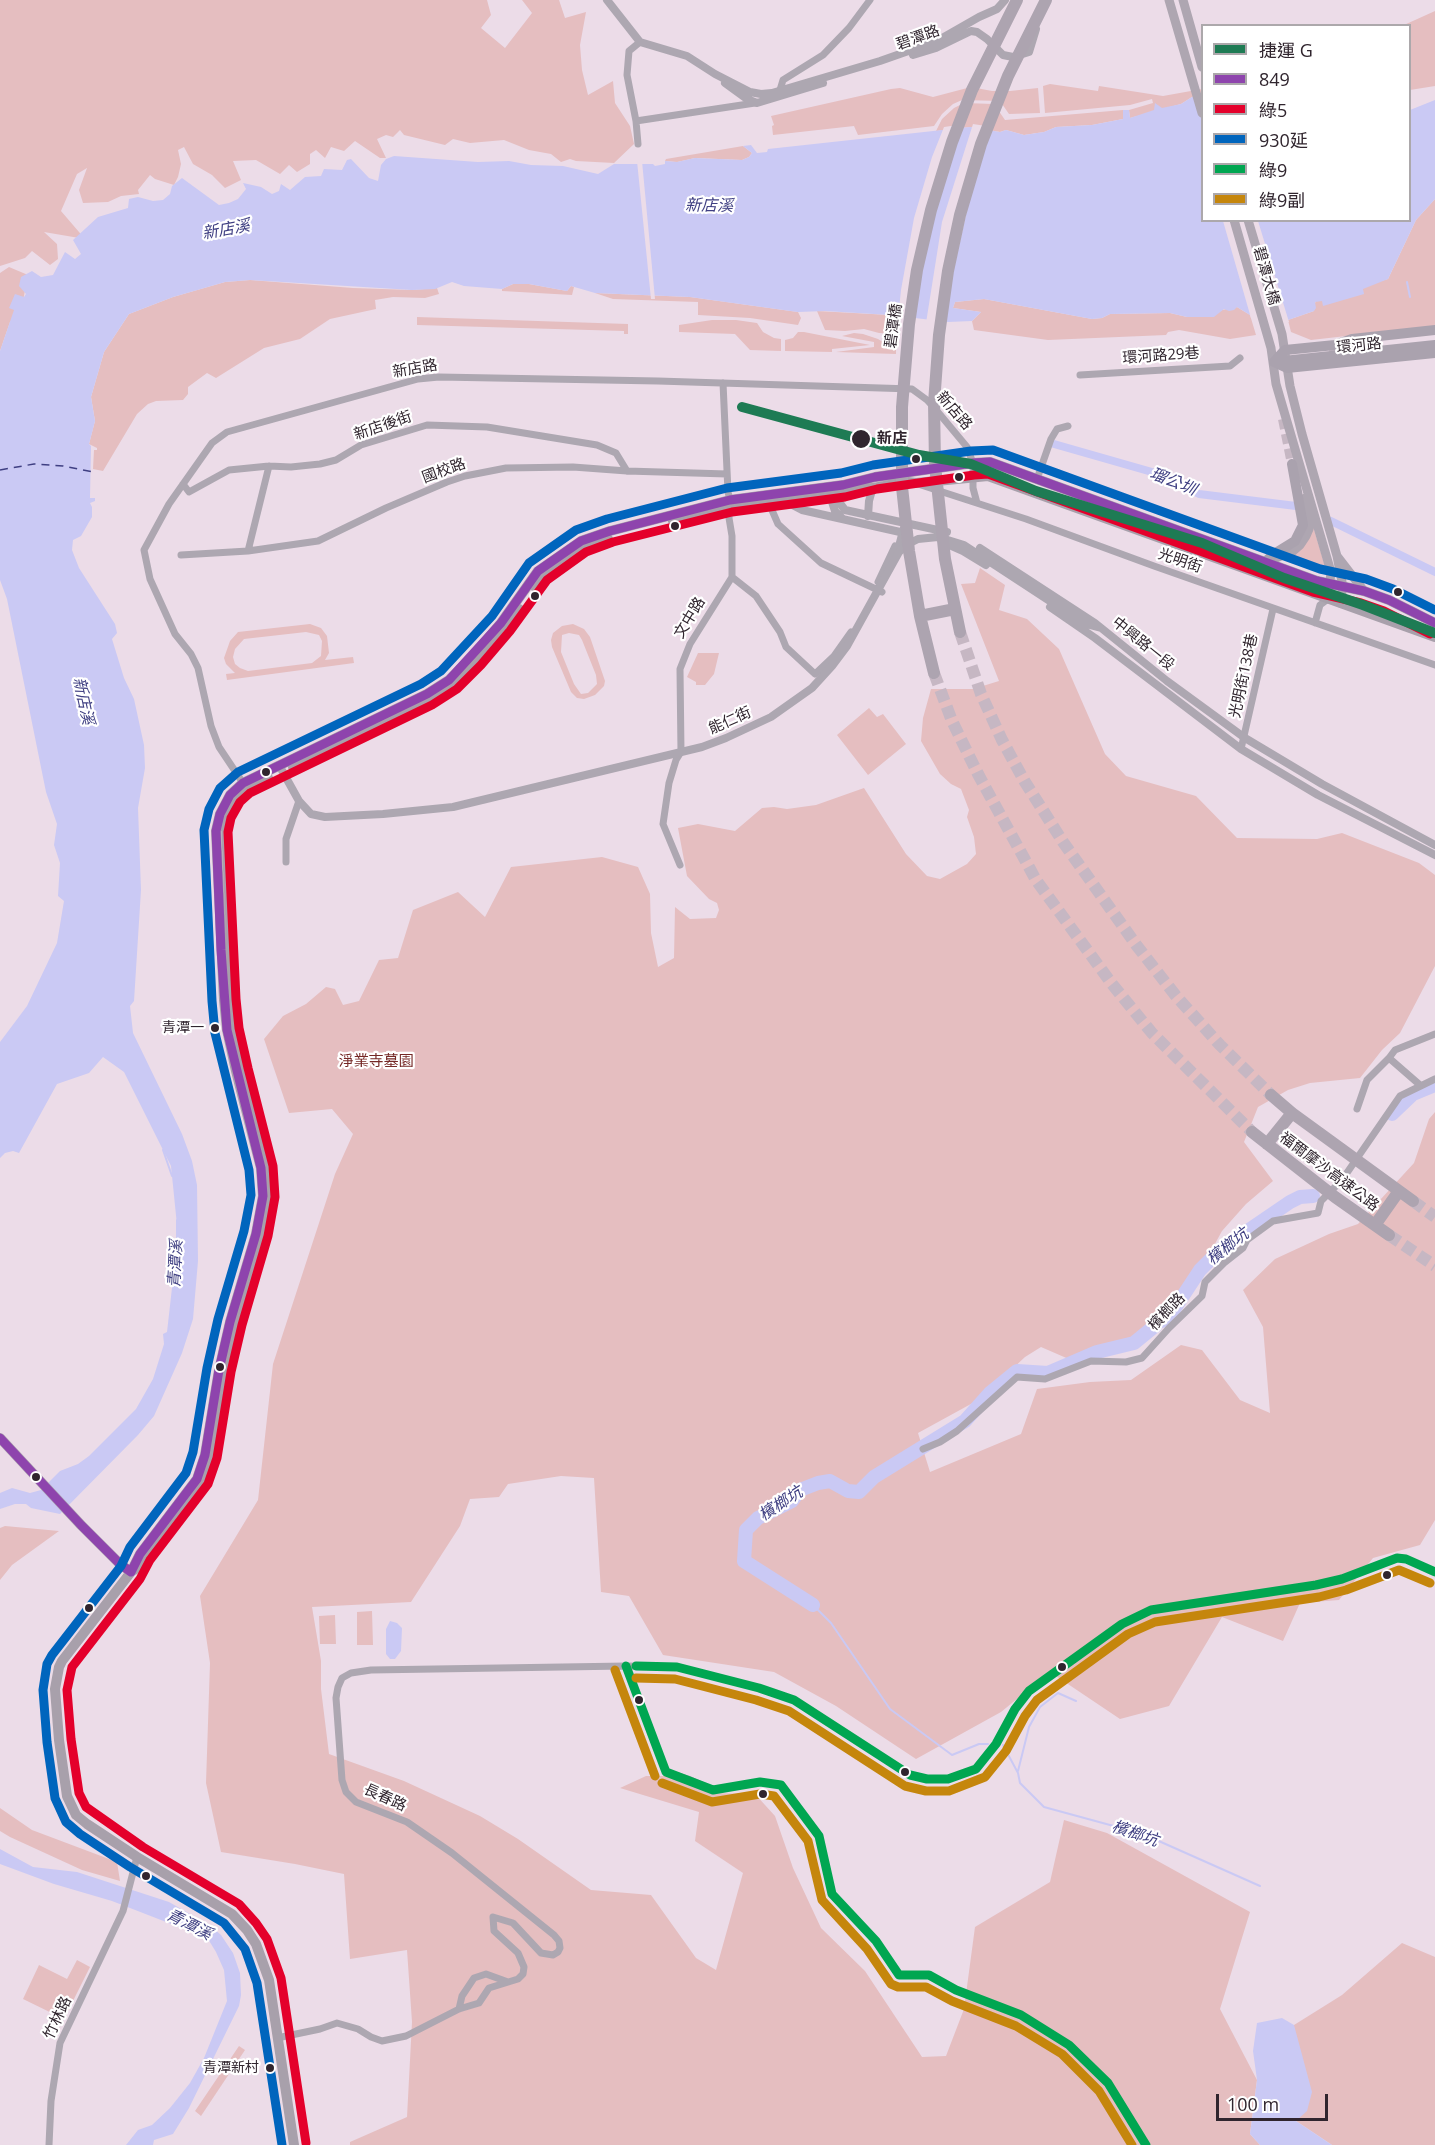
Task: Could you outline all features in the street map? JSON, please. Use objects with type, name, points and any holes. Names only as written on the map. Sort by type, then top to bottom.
[{"type":"highway","name":"碧潭橋","points":[[934,673],[920,616],[909,551],[901,453],[903,368],[917,270],[952,142],[977,80],[1017,0]]},
{"type":"highway","points":[[960,633],[943,538],[935,465],[934,403],[939,335],[960,215],[981,144],[1008,76],[1046,0]]},
{"type":"highway","points":[[1274,362],[1352,339],[1435,330]]},
{"type":"highway","points":[[1367,345],[1435,338]]},
{"type":"highway","points":[[1274,362],[1435,345]]},
{"type":"highway","name":"環河路","points":[[1286,359],[1435,353]]},
{"type":"highway","points":[[1265,562],[1295,542],[1303,525],[1292,464]]},
{"type":"highway","points":[[920,616],[955,609]]},
{"type":"highway","points":[[1271,1095],[1292,1113],[1413,1201]]},
{"type":"highway","points":[[1267,1144],[1292,1113]]},
{"type":"highway","name":"福爾摩沙高速公路","points":[[1252,1132],[1389,1235]]},
{"type":"highway","points":[[1375,1225],[1400,1191]]},
{"type":"main road","points":[[1169,0],[1201,106]]},
{"type":"main road","points":[[1183,0],[1201,60]]},
{"type":"main road","name":"碧潭大橋","points":[[1235,222],[1269,340],[1276,384],[1305,477]]},
{"type":"main road","name":"碧潭大橋","points":[[1249,222],[1282,334],[1302,434],[1337,556],[1343,587]]},
{"type":"main road","points":[[730,505],[783,500],[973,463],[990,462],[1331,585],[1364,591],[1389,600],[1435,623]]},
{"type":"main road","points":[[294,2145],[269,1980],[256,1944],[248,1930],[232,1914],[137,1857],[76,1815],[67,1796],[55,1689],[62,1661],[131,1572],[147,1560],[206,1480],[230,1361],[268,1208],[269,1167],[235,1025],[229,927],[226,825],[228,814],[246,786],[428,694],[449,680],[501,623],[538,571],[581,541],[621,528],[730,505],[832,490],[988,476],[1435,637]]},
{"type":"main road","points":[[1265,562],[1293,551],[1306,536],[1309,520],[1304,494],[1305,477]]},
{"type":"main road","points":[[1305,477],[1331,572],[1328,599]]},
{"type":"main road","points":[[1337,556],[1364,591]]},
{"type":"main road","points":[[1340,603],[1343,587]]},
{"type":"main road","points":[[0,1438],[81,1525],[131,1572]]},
{"type":"street","points":[[607,0],[640,42],[629,51],[627,56],[627,75],[638,144]]},
{"type":"street","points":[[780,90],[783,80],[823,55],[849,28],[870,0]]},
{"type":"street","name":"碧潭路","points":[[640,42],[687,56],[750,92],[761,94],[880,62],[937,41],[997,9],[1005,0]]},
{"type":"street","name":"碧潭路","points":[[636,121],[757,103],[936,48],[970,31],[977,32],[987,39],[1003,55],[1013,57],[1029,52],[1046,0]]},
{"type":"street","name":"碧潭路","points":[[715,74],[736,92],[757,103]]},
{"type":"street","name":"環河路29巷","points":[[1080,375],[1230,366],[1240,358]]},
{"type":"street","name":"新店路","points":[[246,786],[219,747],[211,726],[198,668],[191,654],[175,634],[150,579],[144,550],[169,504],[183,484],[212,443],[227,432],[418,379],[454,377],[912,389],[927,400],[967,447],[973,463],[977,503]]},
{"type":"street","points":[[723,383],[732,577],[756,596],[780,632],[786,647],[814,674],[834,656],[878,590],[902,531]]},
{"type":"street","name":"新店後街","points":[[183,484],[189,492],[229,470],[320,464],[336,460],[361,445],[427,425],[487,427],[597,445],[616,453],[627,471]]},
{"type":"street","points":[[1037,479],[1049,442],[1057,429],[1068,426]]},
{"type":"street","points":[[248,551],[269,466]]},
{"type":"street","name":"國校路","points":[[181,555],[248,551],[318,541],[386,508],[465,476],[506,468],[573,467],[727,474]]},
{"type":"street","name":"光明街","points":[[916,483],[1026,519],[1435,665]]},
{"type":"street","points":[[868,516],[873,488]]},
{"type":"street","points":[[832,490],[835,511],[846,521]]},
{"type":"street","name":"中興路一段","points":[[832,490],[845,510],[868,516],[902,531],[945,532],[963,538],[1101,628],[1167,681],[1245,738],[1322,784],[1435,845]]},
{"type":"street","name":"中興路一段","points":[[783,500],[802,510],[902,531],[963,551],[1095,638],[1241,749],[1318,795],[1435,855]]},
{"type":"street","points":[[768,501],[778,524],[821,563],[878,590]]},
{"type":"street","name":"能仁街","points":[[299,801],[311,814],[318,816],[390,814],[443,808],[654,759],[702,747],[726,738],[771,717],[812,688],[848,646],[899,552],[918,539],[938,537],[964,544],[1074,617]]},
{"type":"street","name":"文中路","points":[[680,866],[663,824],[669,783],[681,752],[680,669],[690,644],[732,577]]},
{"type":"street","points":[[1315,623],[1320,605],[1328,599]]},
{"type":"street","name":"光明街138巷","points":[[1241,749],[1273,609]]},
{"type":"street","points":[[1074,617],[1086,624],[1101,628]]},
{"type":"street","points":[[1074,617],[1095,638]]},
{"type":"street","points":[[281,769],[299,801],[286,839],[286,862]]},
{"type":"street","points":[[1357,1109],[1367,1080],[1395,1050],[1435,1034]]},
{"type":"street","points":[[1389,1058],[1420,1085]]},
{"type":"street","name":"檳榔路","points":[[923,1449],[957,1431],[1017,1377],[1045,1379],[1091,1361],[1126,1362],[1142,1358],[1202,1296],[1205,1282],[1243,1248],[1247,1240],[1274,1221],[1318,1213],[1321,1201],[1341,1180],[1400,1096],[1435,1078]]},
{"type":"street","name":"長春路","points":[[277,2038],[337,2023],[358,2029],[382,2041],[406,2036],[459,2009],[479,2003],[489,1988],[518,1979],[523,1974],[524,1967],[518,1953],[494,1931],[493,1917],[513,1923],[541,1953],[553,1955],[560,1947],[560,1941],[495,1886],[430,1837],[407,1822],[356,1802],[346,1792],[342,1780],[338,1745],[336,1698],[342,1678],[351,1673],[362,1670],[676,1667],[759,1688],[794,1700],[910,1775],[927,1779],[948,1779],[976,1769],[996,1744],[1015,1709],[1029,1691],[1122,1624],[1151,1610],[1316,1585],[1342,1579],[1397,1558],[1406,1559],[1435,1572]]},
{"type":"street","points":[[626,1666],[666,1772],[713,1790],[760,1782],[781,1785],[819,1836],[832,1894],[876,1941],[899,1976],[929,1975],[957,1990],[1021,2015],[1069,2045],[1108,2083],[1146,2145]]},
{"type":"street","name":"竹林路","points":[[49,2145],[51,2101],[60,2043],[123,1911],[137,1857]]},
{"type":"street","points":[[459,2009],[462,1996],[474,1978],[486,1974],[508,1982]]},
{"type":"green space","points":[[0,0],[487,0],[491,15],[481,28],[505,48],[532,13],[522,0],[559,0],[565,18],[586,12],[580,45],[582,70],[588,95],[613,81],[615,103],[630,126],[634,144],[614,163],[570,159],[561,162],[551,154],[529,150],[504,140],[470,143],[453,139],[445,145],[404,135],[400,130],[393,137],[386,135],[377,139],[386,158],[380,158],[355,141],[344,151],[331,147],[325,158],[316,150],[310,154],[310,164],[297,172],[289,165],[280,174],[256,160],[233,161],[241,180],[225,188],[212,175],[193,164],[184,147],[178,150],[181,164],[174,185],[150,175],[138,190],[139,194],[121,196],[108,202],[83,203],[79,190],[87,168],[77,174],[61,211],[85,239],[44,232],[57,244],[58,259],[50,265],[32,251],[25,258],[0,266]]},
{"type":"green space","points":[[1435,11],[1435,86],[1411,90],[1411,24],[1406,24]]},
{"type":"green space","points":[[1050,84],[1098,91],[1099,86],[1163,96],[1201,89],[1201,94],[1181,104],[1130,118],[1129,110],[1153,103],[1152,99],[1130,105],[1045,113],[1043,86]]},
{"type":"green space","points":[[971,87],[992,91],[1038,88],[1040,113],[1009,114],[1000,101],[962,100],[953,104],[942,114],[934,126],[858,135],[854,126],[773,135],[772,126],[774,125],[771,116],[891,89],[900,88],[933,97]]},
{"type":"green space","points":[[964,103],[994,104],[1005,120],[1123,110],[1123,119],[1092,125],[1056,127],[1044,132],[1024,135],[1006,130],[1000,132],[971,127],[936,131],[942,119],[954,108]]},
{"type":"green space","points":[[743,146],[752,153],[742,160],[695,158],[677,162],[665,161],[666,159]]},
{"type":"green space","points":[[1435,199],[1435,326],[1311,340],[1291,332],[1288,320],[1314,311],[1318,298],[1388,279],[1416,220]]},
{"type":"green space","points":[[9,267],[28,275],[21,311],[10,322],[0,351],[0,273]]},
{"type":"green space","points":[[250,280],[353,288],[412,290],[437,288],[439,294],[425,298],[393,297],[375,300],[376,309],[330,319],[300,339],[264,348],[216,378],[207,373],[188,387],[188,394],[183,400],[156,401],[148,404],[137,414],[103,471],[93,469],[94,450],[97,448],[89,444],[95,421],[91,397],[104,352],[129,314],[173,297],[225,282]]},
{"type":"green space","points":[[513,284],[529,284],[567,291],[571,286],[574,287],[572,295],[502,291]]},
{"type":"green space","points":[[595,293],[690,297],[798,312],[801,318],[798,325],[750,318],[698,315],[698,302],[613,299]]},
{"type":"green space","points":[[984,299],[1092,319],[1110,314],[1170,313],[1187,317],[1237,307],[1250,315],[1256,335],[1230,339],[1179,330],[1168,332],[1166,335],[1048,340],[974,330],[972,321],[981,312],[953,308],[955,302]]},
{"type":"green space","points":[[817,311],[890,315],[898,324],[897,334],[864,329],[825,330]]},
{"type":"green space","points":[[417,317],[628,324],[628,334],[624,334],[624,331],[417,325]]},
{"type":"green space","points":[[712,320],[757,323],[763,332],[781,339],[781,351],[750,350],[735,334],[679,332],[679,325]]},
{"type":"green space","points":[[798,332],[870,345],[832,349],[832,352],[785,351],[785,340],[793,338]]},
{"type":"green space","points":[[854,333],[878,339],[896,348],[896,354],[836,352],[874,347],[874,342],[842,336]]},
{"type":"green space","points":[[1313,526],[1327,573],[1283,557]]},
{"type":"green space","name":"淨業寺墓園","points":[[980,568],[1005,585],[999,610],[1027,619],[1059,649],[1105,754],[1126,776],[1196,796],[1237,838],[1317,839],[1342,833],[1419,863],[1435,875],[1435,966],[1400,1033],[1382,1050],[1360,1078],[1310,1083],[1288,1090],[1258,1107],[1244,1142],[1273,1181],[1246,1204],[1222,1231],[1200,1271],[1152,1337],[1071,1360],[1041,1347],[1025,1357],[980,1399],[918,1433],[930,1472],[1021,1434],[1037,1389],[1090,1382],[1131,1380],[1181,1345],[1202,1350],[1240,1400],[1270,1413],[1263,1327],[1243,1290],[1275,1259],[1329,1234],[1358,1224],[1414,1163],[1429,1119],[1435,1112],[1435,1520],[1420,1545],[1373,1558],[1339,1600],[1300,1603],[1283,1641],[1222,1617],[1169,1706],[1120,1719],[1050,1672],[1001,1712],[916,1759],[836,1706],[774,1672],[663,1655],[629,1596],[601,1592],[594,1478],[561,1476],[508,1484],[499,1497],[470,1499],[460,1526],[411,1602],[312,1607],[321,1661],[321,1689],[329,1754],[404,1781],[480,1816],[518,1839],[591,1890],[651,1895],[696,1958],[716,1970],[743,1873],[695,1841],[699,1812],[620,1788],[646,1776],[672,1776],[712,1793],[755,1794],[775,1816],[793,1868],[821,1928],[865,1971],[922,2057],[946,2056],[964,2009],[975,1927],[1050,1882],[1064,1820],[1107,1833],[1250,1912],[1220,2009],[1257,2080],[1250,2134],[1260,2145],[350,2145],[350,2142],[407,2117],[412,2022],[407,1950],[350,1959],[344,1874],[221,1852],[206,1783],[210,1663],[200,1596],[258,1500],[273,1364],[335,1174],[353,1134],[332,1109],[289,1113],[264,1039],[283,1016],[306,1004],[326,987],[335,989],[343,1005],[359,1001],[379,960],[398,958],[413,910],[458,892],[485,917],[511,867],[602,857],[638,867],[650,894],[651,933],[658,967],[674,958],[675,907],[690,919],[716,918],[719,910],[717,903],[709,899],[687,876],[678,828],[698,824],[735,831],[762,808],[787,809],[816,805],[864,788],[906,854],[927,876],[940,879],[967,864],[976,854],[974,837],[967,817],[969,810],[961,789],[940,774],[921,741],[923,718],[931,689],[973,689],[999,681],[961,584],[975,583]]},
{"type":"green space","points":[[310,624],[321,628],[327,636],[329,653],[325,660],[353,657],[354,663],[227,680],[226,674],[235,673],[226,664],[224,658],[230,641],[238,632]],"holes":[[[306,632],[319,635],[322,641],[321,656],[312,663],[248,671],[235,664],[233,657],[235,649],[244,639]]]},
{"type":"green space","points":[[573,624],[584,629],[590,637],[605,681],[604,686],[595,695],[584,699],[577,698],[571,692],[551,640],[553,633],[562,626]],"holes":[[[569,633],[579,635],[596,675],[597,684],[588,693],[581,694],[574,684],[561,652],[562,635]]]},
{"type":"green space","points":[[698,653],[719,653],[714,674],[705,685],[696,685],[696,682],[687,677]]},
{"type":"green space","points":[[869,708],[877,717],[883,714],[906,744],[868,775],[837,735]]},
{"type":"green space","points":[[5,1526],[59,1531],[12,1565],[0,1580],[0,1528]]},
{"type":"green space","points":[[372,1611],[373,1645],[357,1645],[357,1612]]},
{"type":"green space","points":[[335,1615],[336,1644],[320,1644],[319,1616]]},
{"type":"green space","points":[[0,1808],[32,1830],[117,1862],[120,1881],[82,1870],[0,1831]]},
{"type":"green space","points":[[1402,1943],[1435,1957],[1435,2145],[1332,2145],[1296,2121],[1294,2025],[1342,1995]]},
{"type":"green space","points":[[77,1960],[90,1967],[64,2019],[23,1999],[39,1965],[67,1979]]},
{"type":"green space","points":[[239,2046],[245,2050],[201,2116],[195,2111]]},
{"type":"water","name":"新店溪","points":[[1201,94],[1201,222],[1411,222],[1411,110],[1435,100],[1435,199],[1416,220],[1388,279],[1363,289],[1364,294],[1323,306],[1322,301],[1315,302],[1314,311],[1288,320],[1250,315],[1237,307],[1229,311],[1224,309],[1214,317],[1187,317],[1170,313],[1110,314],[1092,319],[984,299],[955,302],[953,308],[981,312],[972,321],[948,322],[890,315],[825,311],[798,312],[690,297],[595,293],[571,286],[567,291],[529,284],[513,284],[502,289],[464,286],[452,282],[435,289],[412,290],[250,280],[225,282],[173,297],[129,314],[104,352],[91,397],[95,421],[89,444],[91,446],[90,498],[95,498],[95,501],[90,503],[92,517],[81,536],[73,540],[72,550],[79,568],[115,624],[117,633],[112,639],[124,678],[134,699],[144,745],[145,768],[138,808],[141,890],[134,1001],[130,1006],[133,1033],[182,1134],[192,1161],[197,1185],[198,1261],[193,1319],[182,1353],[154,1416],[60,1514],[31,1508],[26,1504],[15,1504],[0,1509],[0,1493],[12,1488],[30,1493],[41,1490],[60,1471],[78,1464],[89,1456],[136,1409],[153,1379],[164,1344],[163,1334],[167,1332],[178,1235],[171,1166],[124,1072],[103,1057],[89,1073],[57,1084],[19,1153],[13,1151],[5,1153],[0,1158],[0,1042],[27,1006],[57,943],[64,901],[58,896],[60,863],[54,845],[57,824],[46,792],[7,599],[0,580],[0,351],[14,310],[9,308],[15,294],[24,297],[26,294],[19,286],[21,277],[32,271],[41,277],[53,275],[65,252],[75,259],[81,254],[73,240],[98,217],[128,208],[129,199],[138,197],[153,201],[163,200],[170,194],[172,186],[182,178],[219,205],[238,199],[246,189],[243,183],[261,187],[272,194],[279,191],[281,184],[290,190],[305,177],[321,176],[324,169],[342,170],[347,160],[351,159],[369,178],[378,181],[381,165],[386,159],[394,156],[478,162],[509,161],[531,165],[563,166],[598,174],[614,164],[653,164],[655,166],[665,164],[665,161],[677,162],[695,158],[742,160],[752,153],[743,146],[751,145],[757,153],[767,152],[768,149],[970,127],[1000,132],[1006,130],[1024,135],[1044,132],[1056,127],[1092,125],[1123,119],[1123,110],[1129,110],[1130,118],[1154,110],[1155,103],[1162,108],[1181,104]]},
{"type":"water","points":[[390,1621],[402,1628],[401,1651],[395,1659],[390,1659],[386,1654],[386,1629]]},
{"type":"water","points":[[0,1849],[33,1867],[77,1872],[169,1902],[211,1926],[221,1935],[233,1953],[240,1973],[239,2006],[189,2108],[173,2134],[154,2140],[153,2145],[126,2145],[138,2130],[152,2125],[170,2108],[190,2083],[204,2058],[227,2001],[224,1970],[216,1952],[208,1939],[197,1934],[112,1901],[54,1884],[0,1864]]},
{"type":"water","points":[[1282,2018],[1294,2025],[1312,2092],[1307,2111],[1296,2121],[1332,2145],[1260,2145],[1250,2134],[1257,2080],[1253,2051],[1257,2023]]},
{"type":"pier","points":[[965,124],[931,222],[915,321],[898,319],[914,218],[932,157],[944,127]]},
{"type":"pier","points":[[973,124],[992,127],[970,197],[949,291],[945,325],[926,323],[942,222]]},
{"type":"pier","points":[[637,161],[642,161],[655,299],[651,299]]},
{"type":"pier","points":[[1223,222],[1258,222],[1289,322],[1251,318]]},
{"type":"waterway","points":[[1407,282],[1410,297]]},
{"type":"waterway","name":"瑠公圳","points":[[1054,444],[1159,474],[1199,494],[1296,506]]},
{"type":"waterway","name":"瑠公圳","points":[[1331,521],[1435,572]]},
{"type":"waterway","name":"檳榔坑","points":[[1392,1114],[1413,1094],[1435,1085]]},
{"type":"waterway","name":"青潭溪","points":[[163,1150],[172,1176]]},
{"type":"waterway","name":"檳榔坑","points":[[1162,1321],[1173,1311],[1200,1270],[1221,1249],[1290,1202],[1300,1197],[1313,1196]]},
{"type":"waterway","name":"青潭溪","points":[[177,1220],[177,1247]]},
{"type":"waterway","name":"檳榔坑","points":[[813,1605],[744,1561],[746,1530],[758,1518],[792,1501],[800,1490],[818,1483],[830,1481],[848,1491],[859,1492],[874,1477],[965,1421],[990,1393],[1017,1371],[1048,1373],[1097,1352],[1134,1343],[1156,1325]]},
{"type":"waterway","name":"檳榔坑","points":[[813,1605],[831,1623],[890,1709],[952,1755],[979,1744],[988,1744]]},
{"type":"waterway","points":[[1018,1771],[1029,1727],[1040,1707],[1058,1693],[1076,1701]]},
{"type":"waterway","name":"檳榔坑","points":[[1003,1745],[1018,1773],[1020,1783],[1044,1807],[1143,1834],[1260,1886]]},
{"type":"ferry route","points":[[0,470],[34,464],[63,466],[93,472]]},
{"type":"tunnel","points":[[1329,349],[1367,345]]},
{"type":"tunnel","points":[[1283,419],[1292,464]]},
{"type":"tunnel","points":[[960,632],[981,694],[1002,740],[1025,782],[1063,842],[1137,946],[1176,996],[1220,1045],[1271,1095]]},
{"type":"tunnel","points":[[934,673],[952,721],[978,774],[1036,880],[1112,984],[1152,1033],[1252,1132]]},
{"type":"tunnel","points":[[1413,1201],[1435,1217]]},
{"type":"tunnel","points":[[1389,1235],[1435,1266]]},
{"type":"metro line","name":"G","points":[[742,407],[919,455],[971,464],[1036,491],[1202,543],[1284,578],[1435,633]]},
{"type":"transit line","name":"930延","points":[[282,2145],[257,1983],[245,1949],[224,1923],[130,1867],[66,1822],[55,1798],[43,1690],[47,1664],[52,1655],[121,1566],[130,1547],[186,1473],[193,1452],[218,1319],[244,1231],[251,1195],[249,1170],[215,1033],[212,1001],[204,830],[209,809],[220,788],[238,772],[421,684],[441,671],[492,616],[529,563],[576,530],[607,519],[727,488],[841,473],[873,465],[993,450],[1320,569],[1366,579],[1393,589],[1435,610]]},
{"type":"transit line","name":"849","points":[[131,1572],[140,1554],[197,1479],[205,1455],[219,1370],[230,1322],[256,1234],[263,1196],[261,1168],[227,1030],[221,950],[216,831],[220,814],[230,795],[243,783],[427,694],[449,680],[501,623],[538,571],[581,541],[610,531],[730,500],[843,485],[875,477],[973,463],[990,462],[1317,581],[1364,591],[1389,600],[1435,623]]},
{"type":"transit line","name":"綠5","points":[[306,2143],[281,1978],[267,1939],[239,1904],[143,1847],[86,1807],[79,1793],[67,1690],[72,1667],[140,1579],[150,1560],[208,1484],[217,1458],[231,1372],[242,1325],[268,1236],[275,1197],[273,1166],[239,1028],[236,999],[228,832],[231,818],[240,802],[250,793],[432,705],[457,689],[510,631],[547,580],[586,552],[613,542],[732,512],[845,497],[877,489],[974,475],[988,474],[1313,592],[1384,611],[1430,634]]},
{"type":"transit line","name":"849","points":[[0,1438],[81,1525],[131,1572]]},
{"type":"transit line","name":"綠9","points":[[636,1666],[677,1667],[759,1688],[794,1700],[910,1775],[927,1779],[948,1779],[976,1769],[996,1744],[1015,1709],[1029,1691],[1122,1624],[1151,1610],[1316,1585],[1342,1579],[1397,1558],[1406,1559],[1435,1572]]},
{"type":"transit line","name":"綠9副","points":[[636,1678],[675,1679],[789,1711],[905,1786],[926,1791],[949,1791],[985,1777],[1006,1751],[1025,1716],[1037,1700],[1128,1634],[1155,1622],[1319,1597],[1346,1590],[1399,1570],[1430,1583]]},
{"type":"transit line","name":"綠9","points":[[626,1666],[666,1772]]},
{"type":"transit line","name":"綠9副","points":[[615,1670],[655,1776]]},
{"type":"transit line","name":"綠9","points":[[666,1772],[713,1790],[760,1782],[781,1785],[819,1836],[832,1894],[876,1941],[899,1975],[929,1975],[956,1990],[1021,2015],[1069,2045],[1108,2083],[1146,2145]]},
{"type":"transit line","name":"綠9副","points":[[662,1783],[712,1802],[760,1794],[774,1796],[808,1841],[822,1900],[867,1949],[891,1984],[898,1987],[926,1987],[952,2001],[1016,2026],[1062,2054],[1099,2091],[1132,2145]]},
{"type":"place","name":"新店","points":[[861,439]]},
{"type":"place","name":"青潭一","points":[[215,1028]]},
{"type":"place","name":"青潭新村","points":[[270,2068]]}]
